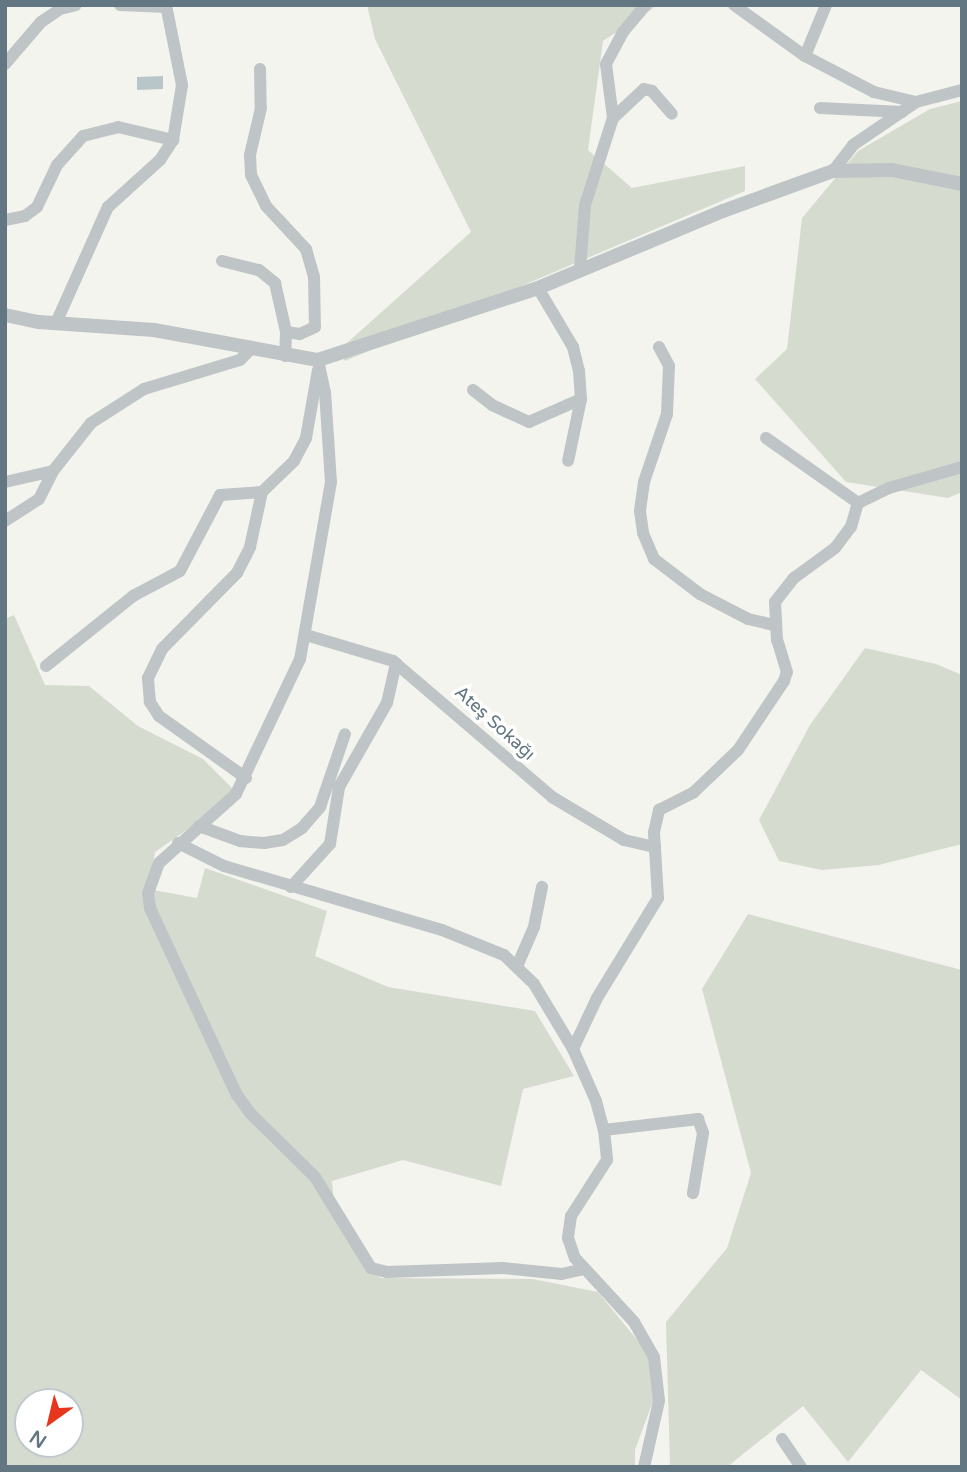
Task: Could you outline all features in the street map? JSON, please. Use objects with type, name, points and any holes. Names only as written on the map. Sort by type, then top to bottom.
[{"type":"street","points":[[5,64],[41,22],[60,9],[76,5]]},
{"type":"street","points":[[56,323],[108,207],[160,159],[173,140],[182,85],[166,6],[120,5]]},
{"type":"street","points":[[580,269],[585,205],[612,118],[606,64],[623,32],[646,5]]},
{"type":"street","points":[[734,5],[805,56],[874,92],[916,102]]},
{"type":"street","points":[[805,56],[826,5]]},
{"type":"street","points":[[260,69],[261,108],[250,155],[251,175],[265,206],[306,249],[314,277],[315,327],[307,332],[286,332]]},
{"type":"street","points":[[612,118],[644,89],[652,91],[672,114]]},
{"type":"street","points":[[833,171],[853,145],[916,102],[962,90]]},
{"type":"street","points":[[820,108],[902,112]]},
{"type":"street","points":[[5,219],[25,216],[37,207],[57,165],[83,136],[118,127],[173,140]]},
{"type":"street","points":[[5,315],[56,323],[154,330],[318,365],[538,288],[580,269],[833,171],[892,170],[962,184]]},
{"type":"street","points":[[222,261],[271,278],[286,332],[285,356]]},
{"type":"street","points":[[538,288],[573,347],[581,400],[568,461]]},
{"type":"street","points":[[659,347],[669,366],[667,414],[644,482],[643,533],[654,559],[700,594],[748,619],[774,625]]},
{"type":"street","points":[[5,521],[39,499],[52,471],[109,408],[144,389],[240,360],[249,351]]},
{"type":"street","points":[[246,778],[159,716],[150,702],[148,678],[162,649],[237,573],[250,547],[262,492],[301,450],[318,365]]},
{"type":"street","points":[[318,365],[325,392],[331,482],[300,659],[246,778],[236,794],[178,843],[152,878],[150,908],[237,1095],[250,1113],[315,1177],[364,1262],[387,1272],[503,1268],[562,1274],[584,1269]]},
{"type":"street","points":[[473,390],[492,405],[529,422],[581,400]]},
{"type":"street","points":[[766,438],[858,503]]},
{"type":"street","points":[[573,1049],[597,998],[657,898],[655,847],[659,810],[694,792],[738,750],[784,681],[785,660],[774,625],[775,602],[784,588],[835,548],[851,527],[858,503],[889,488],[962,467]]},
{"type":"street","points":[[5,482],[52,471]]},
{"type":"street","points":[[46,666],[133,596],[180,571],[220,495],[262,492]]},
{"type":"street","name":"Ateş Sokağı","points":[[306,635],[396,663],[552,797],[624,840],[655,847]]},
{"type":"street","points":[[291,887],[330,844],[339,787],[387,703],[396,663]]},
{"type":"street","points":[[199,826],[240,841],[264,843],[283,840],[302,828],[320,807],[345,734]]},
{"type":"street","points":[[178,843],[224,866],[442,930],[518,964],[573,1049],[604,1130],[607,1160],[582,1195],[569,1226],[570,1248],[584,1269],[634,1322],[654,1357],[659,1401],[644,1467]]},
{"type":"street","points":[[518,964],[534,927],[542,887]]},
{"type":"street","points":[[604,1130],[698,1119],[703,1133],[693,1194]]},
{"type":"street","points":[[782,1438],[801,1467]]},
{"type":"shaded area","points":[[367,5],[658,5],[603,41],[588,150],[632,188],[745,166],[745,191],[345,361],[338,351],[471,232],[375,39]]},
{"type":"shaded area","points":[[163,76],[163,89],[137,90],[137,77]]},
{"type":"shaded area","points":[[962,101],[962,492],[948,498],[846,482],[755,379],[787,349],[802,218],[858,151],[930,109]]},
{"type":"shaded area","points":[[14,615],[45,685],[89,686],[138,726],[203,759],[238,794],[155,852],[148,889],[197,898],[205,868],[327,911],[315,956],[388,987],[535,1011],[574,1076],[523,1089],[501,1186],[403,1160],[332,1181],[335,1212],[368,1267],[381,1278],[533,1279],[598,1292],[651,1357],[656,1393],[635,1450],[635,1467],[5,1467],[5,619]]},
{"type":"shaded area","points":[[865,648],[936,664],[962,675],[962,844],[879,865],[822,870],[779,861],[759,820],[810,725]]},
{"type":"shaded area","points":[[748,914],[962,970],[962,1400],[921,1370],[848,1462],[803,1406],[727,1467],[670,1467],[666,1322],[727,1248],[751,1173],[702,989]]}]
